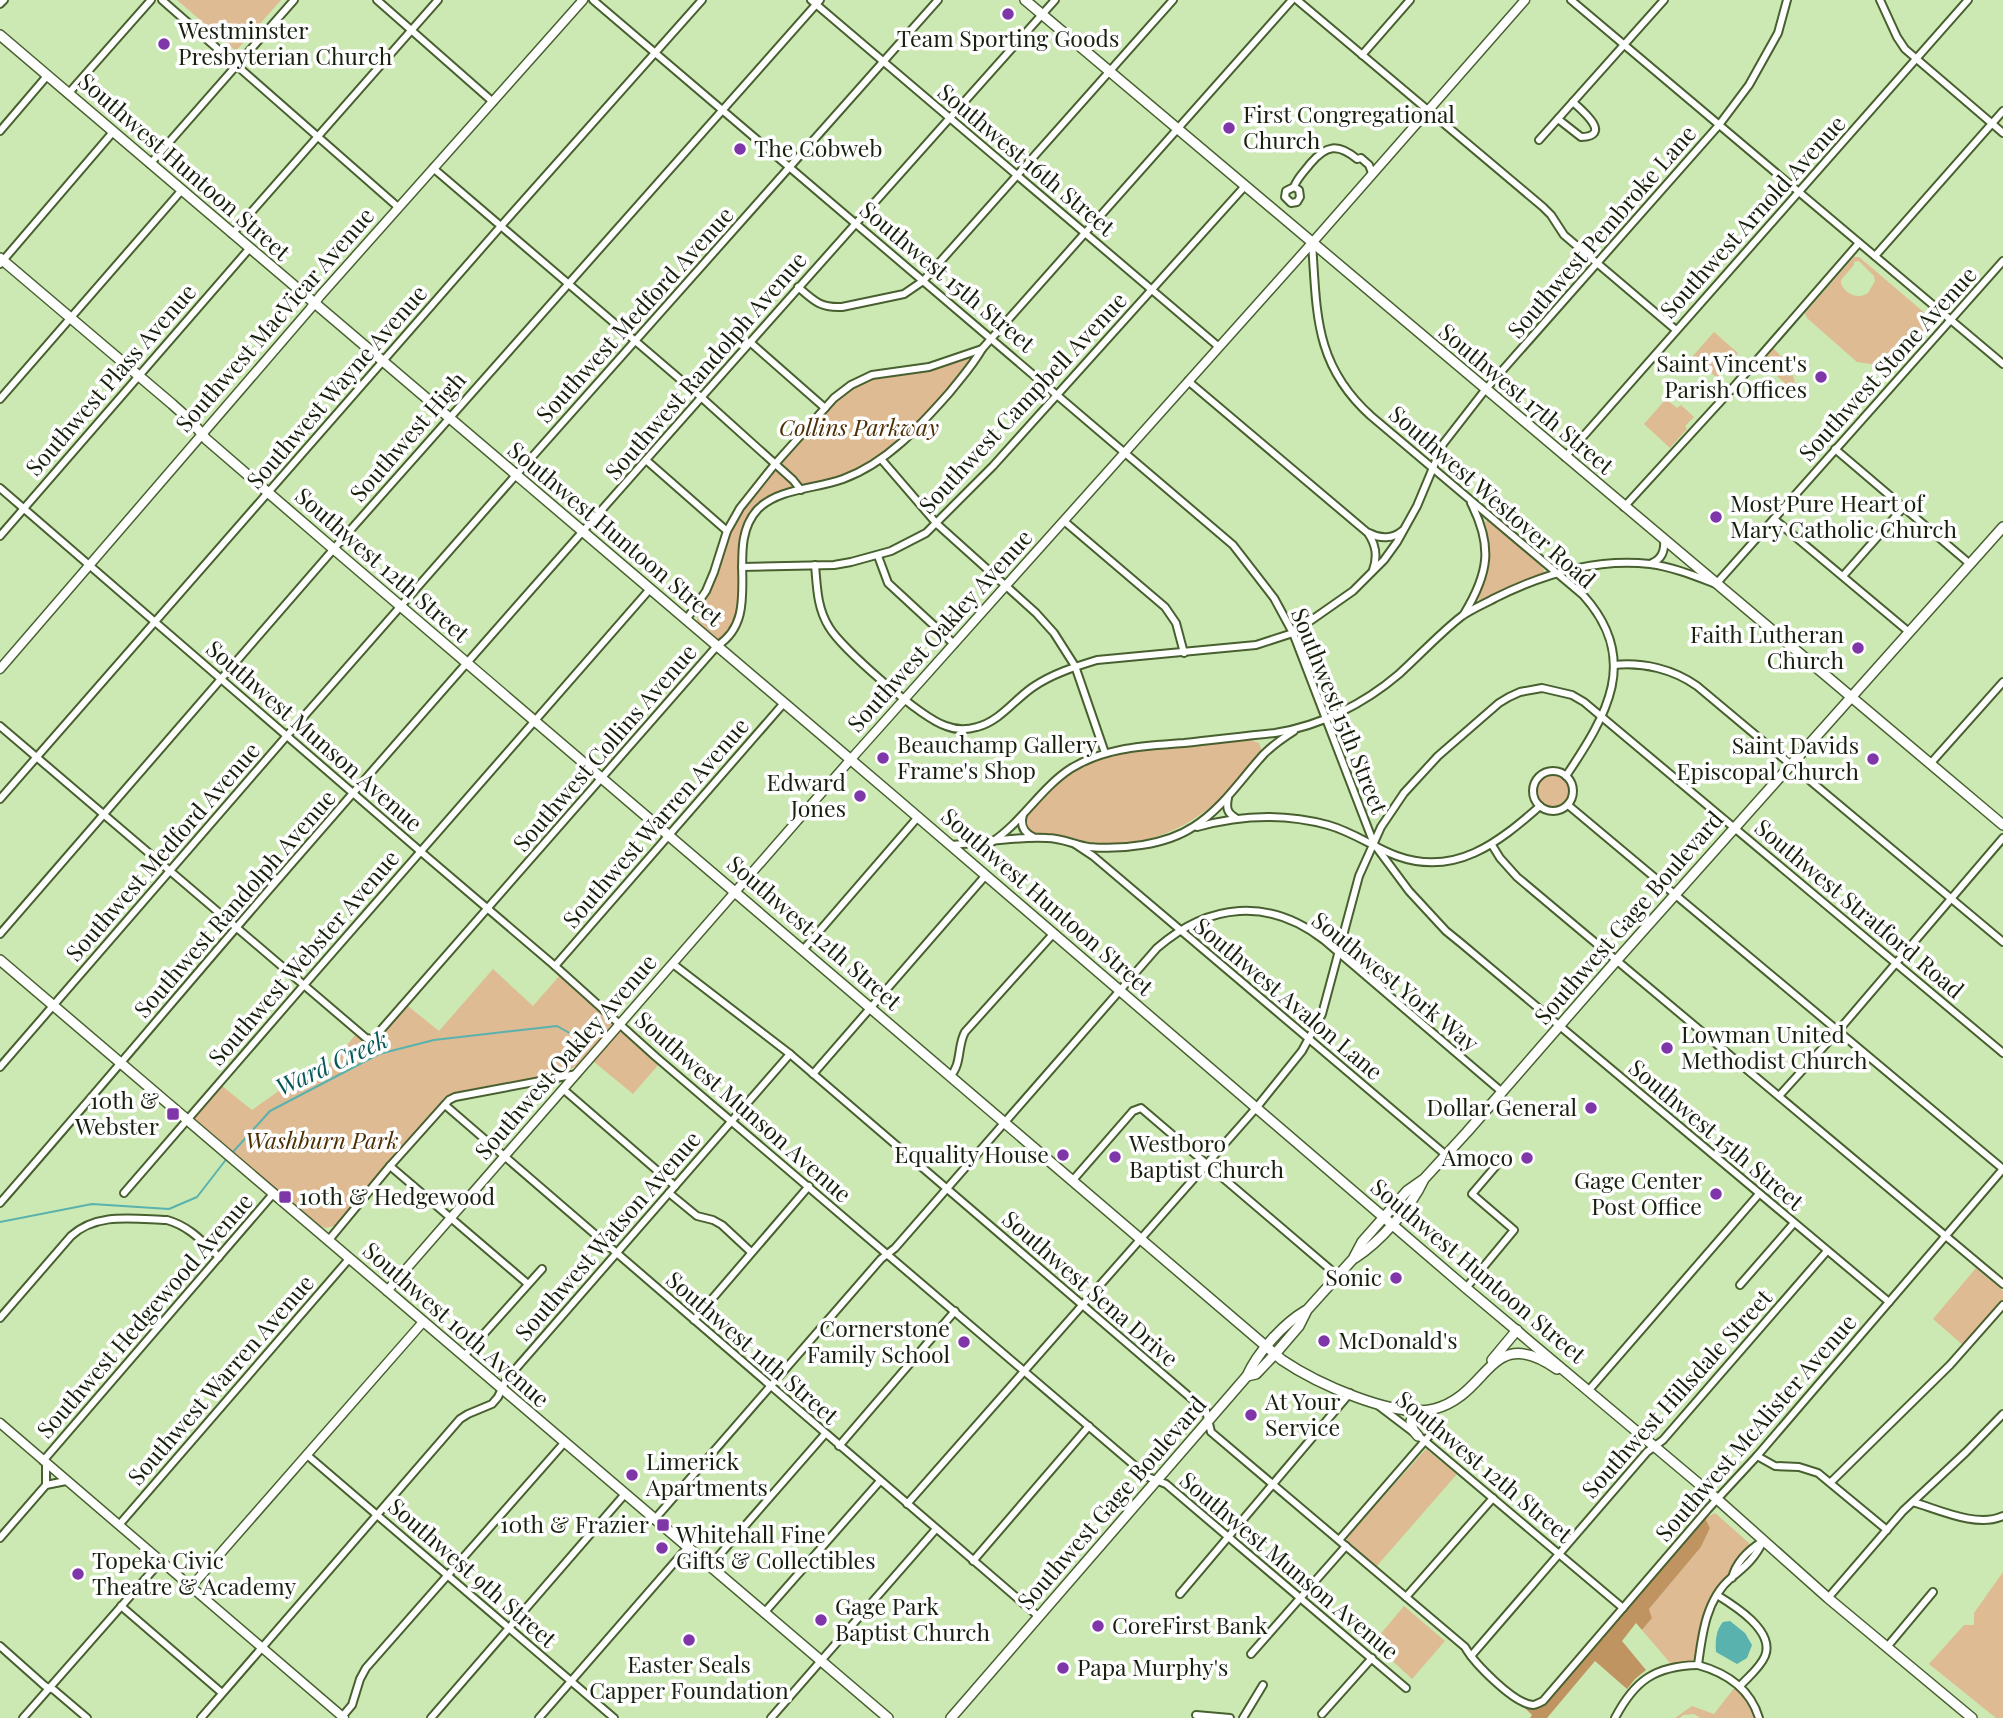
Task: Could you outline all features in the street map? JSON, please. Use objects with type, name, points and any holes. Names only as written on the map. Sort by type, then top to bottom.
[{"type":"main road","name":"Southwest 17th Street","points":[[1025,0],[2003,825]]},
{"type":"main road","name":"Southwest Huntoon Street","points":[[0,35],[1717,1499],[1828,1598],[1972,1718]]},
{"type":"main road","name":"Southwest 12th Street","points":[[1,261],[192,422],[202,435],[400,607],[1267,1348],[1290,1365],[1374,1403]]},
{"type":"main road","name":"Southwest Gage Boulevard","points":[[1247,1376],[1256,1374],[1275,1354],[1299,1326],[1307,1310],[1353,1259],[1362,1242],[1388,1220],[1407,1191],[1424,1179],[1502,1093],[1675,894],[2003,527]]},
{"type":"main road","name":"Southwest 10th Avenue","points":[[0,960],[764,1613],[875,1714],[888,1718]]},
{"type":"main road","name":"Southwest Gage Boulevard","points":[[951,1718],[1208,1422],[1247,1376],[1253,1363],[1292,1319],[1307,1310]]},
{"type":"main road","points":[[1472,1386],[1517,1330]]},
{"type":"main road","points":[[1374,1403],[1398,1409],[1432,1410],[1463,1395],[1496,1361],[1516,1353],[1538,1357],[1569,1378],[1576,1379]]},
{"type":"main road","points":[[1422,1410],[1414,1415],[1411,1421],[1413,1430],[1424,1437]]},
{"type":"street","points":[[0,4],[4,0]]},
{"type":"street","points":[[68,94],[151,0]]},
{"type":"street","points":[[162,0],[398,207]]},
{"type":"street","points":[[150,164],[294,0]]},
{"type":"street","points":[[377,0],[493,102]]},
{"type":"street","points":[[232,234],[438,0]]},
{"type":"street","name":"Southwest MacVicar Avenue","points":[[0,669],[314,303],[583,0]]},
{"type":"street","name":"Southwest 15th Street","points":[[593,0],[1233,545],[1274,598],[1293,633],[1374,844],[1409,891],[1446,931],[1889,1302]]},
{"type":"street","name":"Southwest Wayne Avenue","points":[[0,799],[702,0]]},
{"type":"street","name":"Southwest Medford Avenue","points":[[0,1067],[286,736],[938,0]]},
{"type":"street","name":"Southwest Randolph Avenue","points":[[0,1203],[467,663],[1055,0]]},
{"type":"street","points":[[798,287],[820,305],[842,307],[904,294],[923,281],[1173,0]]},
{"type":"street","points":[[1294,0],[1543,207],[1564,234],[1676,330]]},
{"type":"street","name":"Southwest Collins Avenue","points":[[304,985],[366,1038],[371,1040],[376,1037],[718,646],[729,637],[739,620],[742,604],[743,539],[753,516],[760,508],[774,498],[841,480],[881,459],[919,426],[971,367],[991,338],[1294,0]]},
{"type":"street","points":[[1362,55],[1410,0]]},
{"type":"street","name":"Southwest Oakley Avenue","points":[[387,1291],[851,759],[1525,0]]},
{"type":"street","points":[[1571,0],[2003,364]]},
{"type":"street","points":[[1539,140],[1664,0]]},
{"type":"street","name":"Southwest Pembroke Lane","points":[[815,565],[821,612],[832,633],[926,716],[946,726],[961,729],[996,719],[1020,697],[1042,682],[1075,666],[1097,660],[1256,645],[1293,633],[1353,591],[1392,549],[1406,528],[1443,444],[1453,429],[1719,125],[1749,85],[1778,33],[1787,0]]},
{"type":"street","points":[[1880,0],[1896,37],[1916,60],[2003,133]]},
{"type":"street","name":"Southwest Arnold Avenue","points":[[1565,457],[1968,0]]},
{"type":"street","name":"Southwest 16th Street","points":[[816,2],[1219,347]]},
{"type":"street","name":"Southwest High","points":[[0,934],[333,549],[816,2]]},
{"type":"street","points":[[0,131],[47,76]]},
{"type":"street","points":[[1558,119],[1581,138],[1593,133],[1595,126],[1592,120],[1573,102]]},
{"type":"street","points":[[1875,256],[2003,111]]},
{"type":"street","points":[[1,261],[113,132]]},
{"type":"street","points":[[1293,187],[1318,155],[1327,149],[1343,149],[1357,159],[1362,158],[1372,173]]},
{"type":"street","points":[[433,169],[702,398],[801,490]]},
{"type":"street","name":"Southwest Campbell Avenue","points":[[742,567],[842,564],[878,556],[914,540],[937,524],[993,466],[1245,186]]},
{"type":"street","points":[[0,399],[181,191]]},
{"type":"street","name":"Southwest Westover Road","points":[[1312,243],[1319,326],[1325,350],[1335,372],[1351,396],[1583,595],[1600,616],[1610,637],[1614,665],[1611,690],[1588,744],[1566,776]]},
{"type":"street","points":[[1624,507],[1731,390],[1859,243]]},
{"type":"street","name":"Southwest Plass Avenue","points":[[0,536],[249,248]]},
{"type":"street","name":"Southwest Stone Avenue","points":[[1716,584],[2003,261]]},
{"type":"street","points":[[751,343],[825,408]]},
{"type":"street","name":"Southwest Collins Avenue","points":[[686,620],[712,579],[727,531],[740,508],[834,398],[860,380],[883,373],[929,367],[982,349]]},
{"type":"street","points":[[1188,382],[1368,533],[1376,537],[1393,537],[1406,528]]},
{"type":"street","points":[[1835,449],[1970,564]]},
{"type":"street","points":[[881,459],[937,524],[1046,623],[1075,666],[1105,753]]},
{"type":"street","points":[[646,460],[727,531]]},
{"type":"street","name":"Southwest Munson Avenue","points":[[0,488],[1148,1477],[1166,1484],[1406,1688]]},
{"type":"street","points":[[1463,616],[1479,589],[1486,559],[1482,527],[1469,498]]},
{"type":"street","points":[[1843,576],[1903,508]]},
{"type":"street","points":[[1774,519],[1909,632]]},
{"type":"street","points":[[1065,521],[1165,607],[1177,623],[1184,653]]},
{"type":"street","points":[[1368,533],[1376,550],[1373,572]]},
{"type":"street","points":[[1650,564],[1658,561],[1662,555],[1664,540]]},
{"type":"street","points":[[878,556],[888,583],[954,644]]},
{"type":"street","points":[[992,842],[1007,831],[1056,780],[1071,769],[1105,753],[1295,730],[1325,719],[1382,687],[1463,616],[1513,589],[1556,573],[1606,564],[1650,564],[1678,570],[1716,584]]},
{"type":"street","name":"Southwest Webster Avenue","points":[[124,1193],[650,589]]},
{"type":"street","points":[[1614,665],[1654,667],[1692,682],[2003,942]]},
{"type":"street","points":[[1930,764],[2003,682]]},
{"type":"street","name":"Southwest Stratford Road","points":[[907,1504],[1257,1107],[1302,1051],[1322,1014],[1359,876],[1381,827],[1418,777],[1457,739],[1509,697],[1542,688],[1555,690],[1572,695],[1602,716],[2003,1053]]},
{"type":"street","name":"Southwest Warren Avenue","points":[[555,966],[784,703]]},
{"type":"street","points":[[0,726],[304,985]]},
{"type":"street","points":[[1191,829],[1229,796],[1264,755],[1295,730]]},
{"type":"street","points":[[1252,736],[1264,744],[1264,755]]},
{"type":"street","points":[[1552,771],[1566,776],[1573,792],[1568,805],[1552,812],[1540,806],[1533,795],[1538,778],[1552,771]]},
{"type":"street","points":[[1229,796],[1228,811],[1238,818]]},
{"type":"street","points":[[1568,805],[2003,1169]]},
{"type":"street","points":[[1109,870],[1104,862],[1111,849],[1147,844],[1191,829],[1238,818],[1263,816],[1296,818],[1330,826],[1394,855],[1422,862],[1451,860],[1492,845],[1540,806]]},
{"type":"street","points":[[1024,813],[1022,826],[1035,838]]},
{"type":"street","points":[[803,950],[918,817]]},
{"type":"street","points":[[951,845],[1035,838],[1116,848]]},
{"type":"street","points":[[1779,1096],[2003,838]]},
{"type":"street","name":"Southwest Avalon Lane","points":[[1075,844],[1446,1155]]},
{"type":"street","points":[[1492,845],[1517,877],[2003,1284]]},
{"type":"street","points":[[813,1074],[986,875]]},
{"type":"street","name":"Southwest York Way","points":[[654,1520],[1157,948],[1179,930],[1202,919],[1236,911],[1267,913],[1304,926],[1324,940],[1502,1093]]},
{"type":"street","points":[[950,1076],[956,1069],[965,1032],[1054,933]]},
{"type":"street","name":"Southwest Sena Drive","points":[[673,964],[790,1054],[1206,1411],[1211,1432],[1465,1647],[1515,1698],[1532,1705]]},
{"type":"street","name":"Southwest Watson Avenue","points":[[201,1718],[460,1419],[492,1404],[506,1380],[790,1054]]},
{"type":"street","points":[[328,1241],[390,1166],[455,1097],[577,1073]]},
{"type":"street","points":[[563,1089],[675,1186]]},
{"type":"street","name":"Southwest 11th Street","points":[[445,1105],[1038,1616]]},
{"type":"street","points":[[1073,1180],[1133,1111],[1139,1108],[1338,1276]]},
{"type":"street","points":[[1466,1287],[1514,1230],[1472,1194],[1501,1160]]},
{"type":"street","points":[[390,1166],[528,1284]]},
{"type":"street","name":"Southwest McAlister Avenue","points":[[1532,1705],[1543,1701],[2003,1169]]},
{"type":"street","points":[[694,1320],[808,1186]]},
{"type":"street","points":[[0,1189],[7,1195]]},
{"type":"street","points":[[668,1193],[696,1216],[722,1225],[751,1252]]},
{"type":"street","name":"Southwest Hedgewood Avenue","points":[[44,1461],[274,1194]]},
{"type":"street","points":[[1589,1390],[1759,1194]]},
{"type":"street","points":[[0,1318],[78,1229],[99,1220],[167,1220],[188,1229],[219,1257]]},
{"type":"street","points":[[1740,1285],[1794,1223]]},
{"type":"street","name":"Southwest Hillsdale Street","points":[[1471,1656],[1647,1452],[1663,1440],[1827,1251]]},
{"type":"street","name":"Southwest Warren Avenue","points":[[119,1525],[349,1259]]},
{"type":"street","points":[[464,1356],[542,1269]]},
{"type":"street","points":[[1831,1482],[1950,1365],[2003,1305]]},
{"type":"street","points":[[839,1446],[956,1311]]},
{"type":"street","points":[[191,1587],[423,1322]]},
{"type":"street","points":[[1180,1594],[1350,1393]]},
{"type":"street","name":"Southwest 12th Street","points":[[1374,1403],[1424,1437],[1623,1608]]},
{"type":"street","points":[[1828,1598],[1886,1530],[2003,1414]]},
{"type":"street","points":[[0,1423],[342,1717],[352,1704],[366,1668],[564,1443]]},
{"type":"street","points":[[973,1561],[1089,1426]]},
{"type":"street","points":[[709,1567],[825,1434]]},
{"type":"street","points":[[1339,1540],[1424,1437]]},
{"type":"street","name":"Southwest 9th Street","points":[[307,1455],[614,1718]]},
{"type":"street","points":[[1757,1456],[1775,1466],[1811,1469],[1831,1482],[1886,1530]]},
{"type":"street","points":[[44,1461],[46,1485]]},
{"type":"street","points":[[0,1538],[46,1485],[66,1481]]},
{"type":"street","points":[[764,1613],[880,1481]]},
{"type":"street","points":[[430,1718],[625,1494]]},
{"type":"street","points":[[1406,1597],[1493,1498]]},
{"type":"street","points":[[1913,1502],[1978,1521],[2003,1516]]},
{"type":"street","points":[[771,1718],[936,1529]]},
{"type":"street","points":[[1698,1665],[1706,1620],[1717,1595],[1734,1570],[1753,1548],[1763,1541]]},
{"type":"street","points":[[1251,1654],[1346,1546]]},
{"type":"street","points":[[538,1718],[687,1548]]},
{"type":"street","points":[[23,1718],[161,1561]]},
{"type":"street","points":[[1887,1647],[1933,1592]]},
{"type":"street","points":[[1717,1595],[1751,1621],[1765,1639],[1766,1651],[1762,1662],[1740,1686]]},
{"type":"street","points":[[121,1606],[222,1693]]},
{"type":"street","points":[[0,1646],[87,1718]]},
{"type":"street","points":[[1322,1714],[1372,1658]]},
{"type":"street","points":[[1615,1718],[1628,1695],[1650,1675],[1673,1667],[1698,1665],[1723,1674],[1740,1686],[1753,1702],[1759,1718]]},
{"type":"street","points":[[1243,1718],[1263,1685]]},
{"type":"street","points":[[1196,1715],[1230,1718]]},
{"type":"green space","points":[[177,0],[281,0],[236,51]]},
{"type":"green space","points":[[1854,257],[1859,257],[1933,320],[1933,327],[1897,368],[1857,362],[1807,318],[1805,313]],"holes":[[[1859,261],[1874,276],[1875,281],[1868,293],[1860,296],[1846,291],[1841,284],[1854,262]]]},
{"type":"green space","points":[[1714,332],[1738,353],[1717,378],[1695,358],[1691,358]]},
{"type":"green space","points":[[1773,348],[1789,364],[1798,392],[1769,369],[1772,364],[1765,358]]},
{"type":"green space","name":"Collins Parkway","points":[[973,356],[974,360],[924,416],[882,454],[839,477],[777,494],[754,510],[740,541],[739,594],[737,611],[731,626],[720,640],[700,626],[697,621],[698,611],[714,582],[731,531],[753,496],[834,403],[853,388],[875,378],[935,369]]},
{"type":"green space","points":[[1666,399],[1677,408],[1681,405],[1694,417],[1670,448],[1644,424]]},
{"type":"green space","points":[[1487,520],[1541,565],[1545,572],[1480,601],[1478,598],[1486,580],[1489,561]]},
{"type":"green space","points":[[1251,740],[1259,743],[1261,752],[1246,772],[1211,807],[1171,831],[1124,843],[1099,843],[1038,834],[1027,827],[1025,818],[1050,791],[1067,776],[1092,762],[1133,752]]},
{"type":"green space","points":[[1553,775],[1565,780],[1570,792],[1565,804],[1553,809],[1541,804],[1536,792],[1541,780]]},
{"type":"green space","name":"Washburn Park","points":[[493,969],[533,1006],[560,975],[613,1026],[585,1060],[568,1071],[445,1096],[435,1112],[337,1225],[326,1228],[317,1225],[194,1120],[222,1086],[252,1110],[293,1081],[334,1061],[356,1034],[366,1043],[375,1043],[408,1006],[439,1031]]},
{"type":"green space","points":[[620,1032],[659,1064],[633,1094],[593,1061]]},
{"type":"green space","points":[[1976,1268],[2003,1291],[2003,1301],[1964,1346],[1933,1319]]},
{"type":"green space","points":[[1426,1449],[1457,1474],[1376,1567],[1347,1543],[1347,1537]]},
{"type":"green space","points":[[1715,1513],[1750,1546],[1706,1607],[1694,1660],[1671,1664],[1642,1630],[1652,1618],[1649,1609],[1701,1547],[1710,1528],[1705,1518]]},
{"type":"green space","points":[[2003,1572],[2003,1718],[1996,1718],[1929,1664],[1964,1625],[1974,1625],[1974,1613]]},
{"type":"green space","points":[[1404,1606],[1445,1641],[1412,1679],[1373,1643]]},
{"type":"green space","points":[[1735,1687],[1747,1701],[1755,1718],[1700,1718],[1694,1714],[1675,1718],[1692,1706],[1714,1714]]},
{"type":"shaded area","points":[[1705,1518],[1710,1528],[1701,1547],[1649,1609],[1652,1618],[1642,1630],[1636,1623],[1622,1641],[1646,1670],[1627,1689],[1595,1661],[1547,1718],[1530,1718],[1532,1715],[1525,1708],[1534,1708],[1544,1703]]},
{"type":"water","points":[[1730,1621],[1745,1633],[1752,1645],[1747,1658],[1737,1664],[1716,1652],[1719,1629],[1723,1622]]},
{"type":"waterway","name":"Ward Creek","points":[[232,1153],[270,1111],[379,1054],[434,1040],[557,1026],[589,1044]]},
{"type":"waterway","name":"Ward Creek","points":[[0,1222],[92,1204],[169,1209],[197,1197],[228,1157]]},
{"type":"place","name":"Team Sporting Goods","points":[[1008,14]]},
{"type":"place","name":"Westminster Presbyterian Church","points":[[164,44]]},
{"type":"place","name":"First Congregational Church","points":[[1229,128]]},
{"type":"place","name":"The Cobweb","points":[[740,149]]},
{"type":"place","name":"Saint Vincent's Parish Offices","points":[[1821,377]]},
{"type":"place","name":"Most Pure Heart of Mary Catholic Church","points":[[1716,517]]},
{"type":"place","name":"Faith Lutheran Church","points":[[1858,648]]},
{"type":"place","name":"Beauchamp Gallery Frame's Shop","points":[[883,758]]},
{"type":"place","name":"Saint Davids Episcopal Church","points":[[1873,759]]},
{"type":"place","name":"Edward Jones","points":[[860,796]]},
{"type":"place","name":"Lowman United Methodist Church","points":[[1667,1048]]},
{"type":"place","name":"Dollar General","points":[[1591,1108]]},
{"type":"place","name":"10th & Webster","points":[[173,1114]]},
{"type":"place","name":"Equality House","points":[[1063,1155]]},
{"type":"place","name":"Westboro Baptist Church","points":[[1115,1157]]},
{"type":"place","name":"Amoco","points":[[1527,1158]]},
{"type":"place","name":"Gage Center Post Office","points":[[1716,1194]]},
{"type":"place","name":"10th & Hedgewood","points":[[285,1197]]},
{"type":"place","name":"Sonic","points":[[1396,1278]]},
{"type":"place","name":"McDonald's","points":[[1324,1341]]},
{"type":"place","name":"Cornerstone Family School","points":[[964,1342]]},
{"type":"place","name":"At Your Service","points":[[1251,1415]]},
{"type":"place","name":"Limerick Apartments","points":[[632,1475]]},
{"type":"place","name":"10th & Frazier","points":[[663,1525]]},
{"type":"place","name":"Whitehall Fine Gifts & Collectibles","points":[[662,1548]]},
{"type":"place","name":"Topeka Civic Theatre & Academy","points":[[78,1574]]},
{"type":"place","name":"Gage Park Baptist Church","points":[[821,1620]]},
{"type":"place","name":"CoreFirst Bank","points":[[1098,1626]]},
{"type":"place","name":"Easter Seals Capper Foundation","points":[[689,1640]]},
{"type":"place","name":"Papa Murphy's","points":[[1063,1668]]}]
